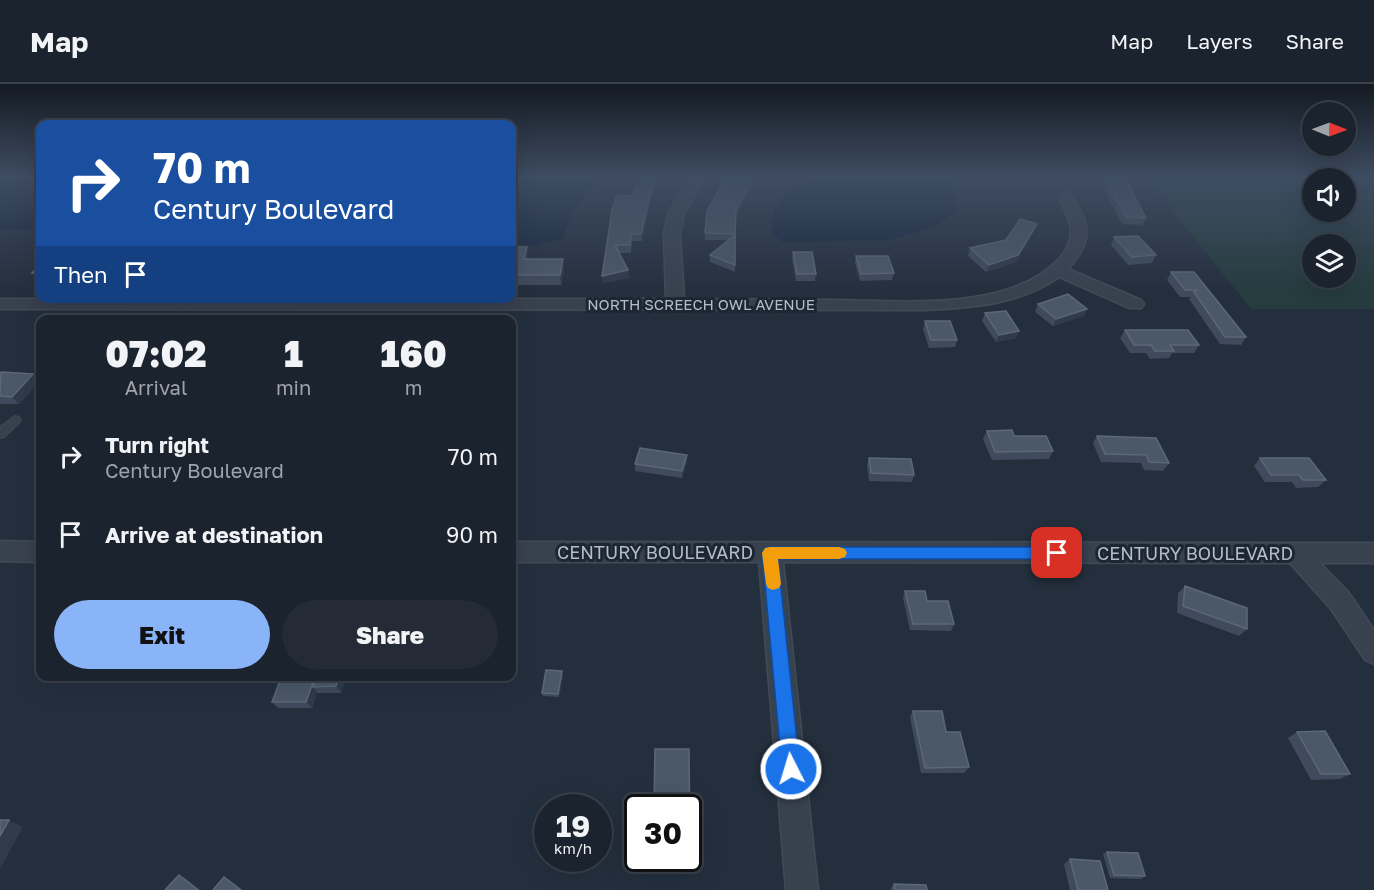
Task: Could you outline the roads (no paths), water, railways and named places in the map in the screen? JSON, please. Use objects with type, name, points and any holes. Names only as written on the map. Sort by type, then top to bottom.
[{"type":"street","points":[[675,304],[672,234],[676,216]]},
{"type":"street","name":"NORTH SCREECH OWL AVENUE","points":[[516,303],[924,305],[978,302],[1023,292],[1059,271],[1074,251],[1078,235],[1076,216]]},
{"type":"street","points":[[1059,271],[1135,304]]},
{"type":"street","name":"NORTH SCREECH OWL AVENUE","points":[[0,304],[86,303]]},
{"type":"street","points":[[0,552],[36,552]]},
{"type":"street","name":"CENTURY BOULEVARD","points":[[516,552],[1374,553]]},
{"type":"street","points":[[770,553],[802,890]]},
{"type":"street","points":[[1296,553],[1340,601],[1374,652]]},
{"type":"lane","points":[[0,434],[15,420]]},
{"type":"water","points":[[0,216],[36,216],[36,230],[0,230]]},
{"type":"water","points":[[516,216],[571,216],[563,238],[539,245],[516,245]]},
{"type":"water","points":[[774,216],[951,216],[933,227],[890,240],[781,242],[772,232]]}]
